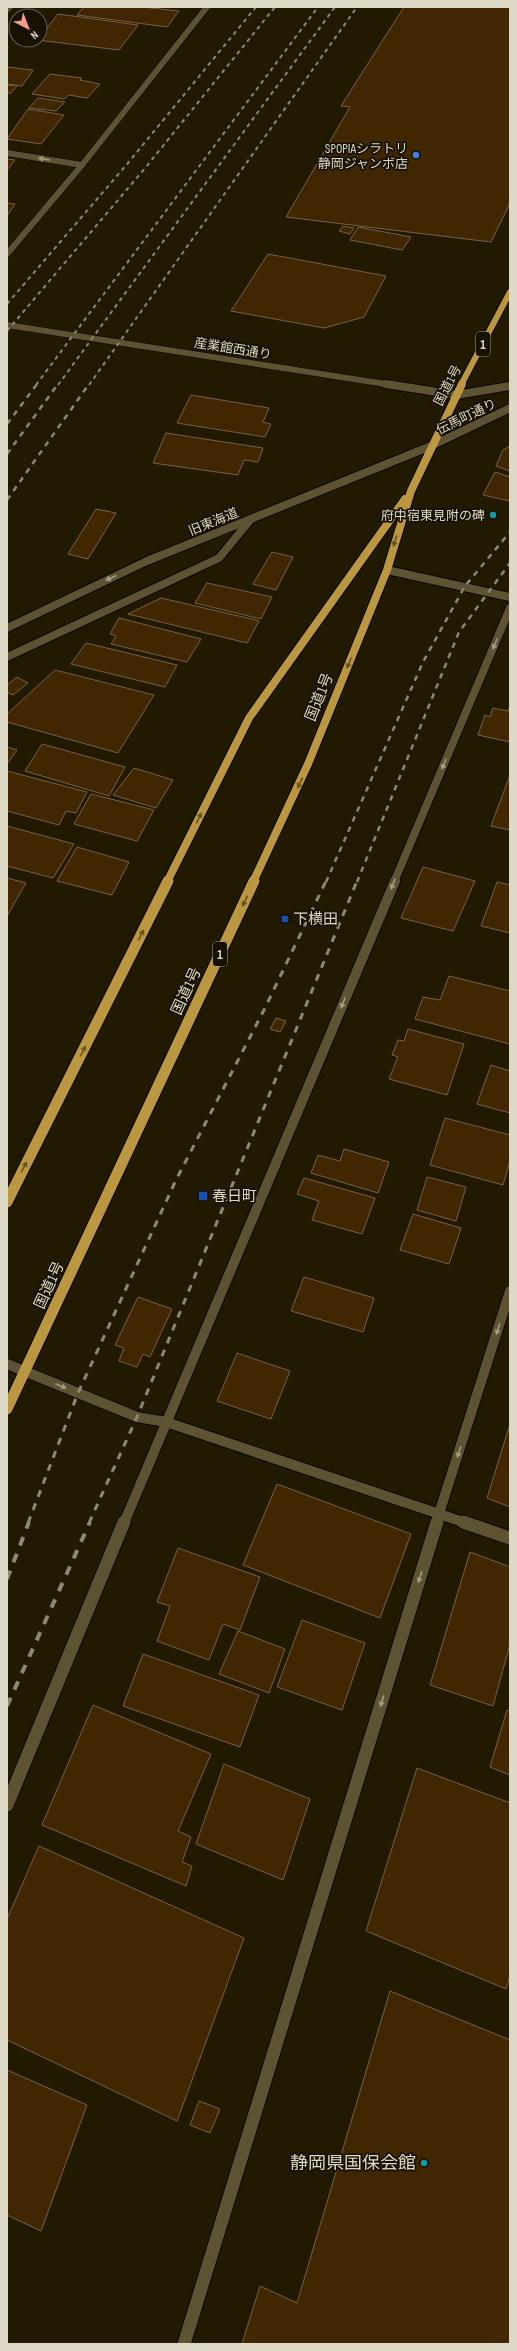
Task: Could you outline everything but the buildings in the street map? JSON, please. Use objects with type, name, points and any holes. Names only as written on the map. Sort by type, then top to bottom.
[{"type":"highway","name":"国道1号","points":[[7,1408],[308,764],[387,570],[411,491],[456,395],[510,292]]},
{"type":"highway","name":"国道1号","points":[[7,1202],[249,718],[411,491]]},
{"type":"street","points":[[7,10],[10,7]]},
{"type":"street","points":[[7,254],[82,165],[207,7]]},
{"type":"street","points":[[7,153],[82,165]]},
{"type":"street","name":"産業館西通り","points":[[7,325],[456,395],[510,386]]},
{"type":"street","name":"伝馬町通り","points":[[432,446],[510,408]]},
{"type":"street","name":"旧東海道","points":[[7,628],[146,561],[432,446]]},
{"type":"street","points":[[7,657],[219,558],[251,519]]},
{"type":"street","points":[[387,570],[510,597]]},
{"type":"street","points":[[7,1805],[166,1422],[510,608]]},
{"type":"street","points":[[184,2344],[510,1291]]},
{"type":"street","points":[[7,1364],[25,1370],[137,1417],[166,1422],[510,1538]]},
{"type":"railway","points":[[7,304],[128,163],[256,7]]},
{"type":"railway","points":[[7,331],[146,167],[275,7]]},
{"type":"railway","points":[[36,385],[318,7]]},
{"type":"railway","points":[[58,385],[335,7]]},
{"type":"railway","points":[[89,385],[357,7]]},
{"type":"railway","points":[[7,424],[37,384]]},
{"type":"railway","points":[[7,454],[58,384]]},
{"type":"railway","points":[[7,500],[89,384]]},
{"type":"railway","points":[[326,882],[423,662],[465,586],[510,532]]},
{"type":"railway","points":[[357,882],[459,632],[510,563]]},
{"type":"railway","points":[[28,1523],[78,1393],[176,1180],[264,1010],[326,881]]},
{"type":"railway","points":[[89,1523],[137,1417],[357,881]]},
{"type":"railway","points":[[7,1579],[29,1522]]},
{"type":"railway","points":[[7,1706],[90,1522]]},
{"type":"place","name":"SPOPIAシラトリ 静岡ジャンボ店","points":[[416,155]]},
{"type":"place","name":"府中宿東見附の碑","points":[[493,515]]},
{"type":"place","name":"下横田","points":[[285,919]]},
{"type":"place","name":"春日町","points":[[203,1196]]},
{"type":"place","name":"静岡県国保会館","points":[[424,2163]]}]
